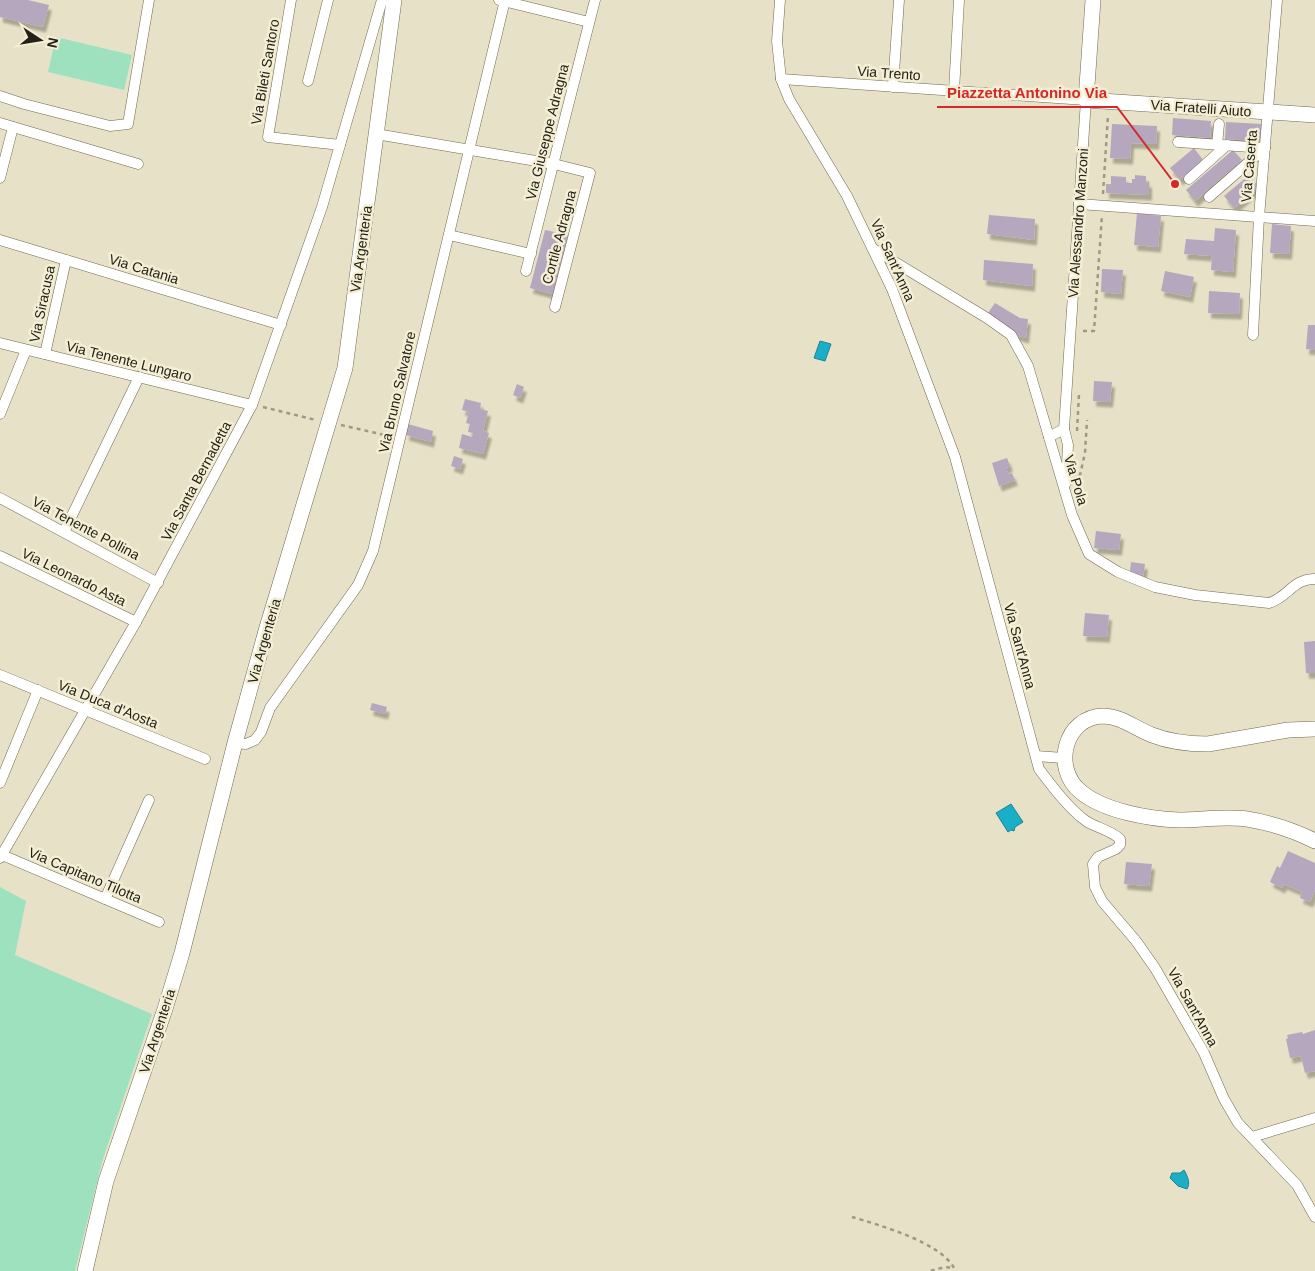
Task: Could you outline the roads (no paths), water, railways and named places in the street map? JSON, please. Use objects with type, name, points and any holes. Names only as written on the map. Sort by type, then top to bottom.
[{"type":"main road","name":"Via Argenteria","points":[[85,1271],[106,1181],[165,1009],[182,953],[235,743],[269,621],[345,368],[394,0]]},
{"type":"main road","name":"Via Alessandro Manzoni","points":[[1086,100],[1093,0]]},
{"type":"main road","name":"Via Fratelli Aiuto","points":[[1086,100],[1315,115]]},
{"type":"main road","points":[[1315,729],[1288,730],[1208,744],[1197,744],[1166,740],[1153,736],[1125,721],[1105,716],[1094,717],[1084,721],[1068,740],[1064,758],[1066,770],[1072,782],[1081,792],[1097,802],[1118,810],[1177,820],[1245,819],[1270,823],[1294,830],[1315,841]]},
{"type":"street","points":[[0,96],[110,126],[128,124],[148,0]]},
{"type":"street","name":"Via Bileti Santoro","points":[[291,0],[268,136],[340,145]]},
{"type":"street","points":[[308,81],[328,0]]},
{"type":"street","name":"Via Santa Bernadetta","points":[[1,856],[158,583],[252,405],[322,207],[382,0]]},
{"type":"street","points":[[503,0],[589,22]]},
{"type":"street","name":"Via Bruno Salvatore","points":[[235,743],[246,744],[255,740],[261,732],[270,708],[358,585],[373,551],[503,0]]},
{"type":"street","name":"Via Giuseppe Adragna","points":[[526,271],[595,0]]},
{"type":"street","name":"Via Sant'Anna","points":[[780,0],[777,41],[781,79],[789,99],[847,196],[875,250],[892,289],[955,457],[1039,769],[1084,820],[1115,834],[1120,839],[1120,844],[1116,849],[1098,857],[1093,864],[1095,887],[1102,901],[1136,941],[1155,968],[1204,1053],[1224,1099],[1238,1122],[1297,1185],[1315,1217]]},
{"type":"street","points":[[894,87],[899,0]]},
{"type":"street","points":[[954,91],[959,0]]},
{"type":"street","name":"Via Caserta","points":[[1253,335],[1259,217],[1276,0]]},
{"type":"street","points":[[372,33],[389,37]]},
{"type":"street","name":"Via Trento","points":[[781,79],[1086,100]]},
{"type":"street","name":"Via Alessandro Manzoni","points":[[1066,492],[1068,445],[1064,429],[1086,100]]},
{"type":"street","points":[[0,123],[138,164]]},
{"type":"street","points":[[1219,124],[1222,145]]},
{"type":"street","points":[[0,178],[14,127]]},
{"type":"street","points":[[376,134],[554,164]]},
{"type":"street","points":[[1178,142],[1265,148]]},
{"type":"street","points":[[1189,179],[1222,145]]},
{"type":"street","points":[[1210,197],[1265,148]]},
{"type":"street","name":"Cortile Adragna","points":[[554,164],[590,173],[555,307]]},
{"type":"street","points":[[1079,204],[1315,222]]},
{"type":"street","points":[[449,235],[531,254]]},
{"type":"street","name":"Via Catania","points":[[0,240],[281,325]]},
{"type":"street","name":"Via Pola","points":[[875,250],[987,318],[1011,335],[1028,366],[1072,515],[1089,554],[1118,572],[1155,587],[1195,595],[1269,603],[1277,601],[1299,582],[1306,579],[1315,579]]},
{"type":"street","name":"Via Siracusa","points":[[46,354],[66,260]]},
{"type":"street","name":"Via Tenente Lungaro","points":[[0,343],[252,405]]},
{"type":"street","points":[[0,414],[26,350]]},
{"type":"street","points":[[64,532],[139,377]]},
{"type":"street","points":[[1049,437],[1064,429]]},
{"type":"street","name":"Via Tenente Pollina","points":[[0,498],[158,583]]},
{"type":"street","name":"Via Leonardo Asta","points":[[0,556],[136,622]]},
{"type":"street","name":"Via Duca d'Aosta","points":[[0,675],[205,759]]},
{"type":"street","points":[[0,783],[38,690]]},
{"type":"street","points":[[1036,756],[1064,758]]},
{"type":"street","points":[[105,899],[149,800]]},
{"type":"street","name":"Via Capitano Tilotta","points":[[1,856],[159,922]]},
{"type":"street","points":[[1252,1137],[1315,1118]]},
{"type":"water","points":[[820,341],[831,344],[825,361],[814,358]]},
{"type":"water","points":[[1011,804],[1023,822],[1015,827],[1014,831],[1008,832],[996,813]]},
{"type":"water","points":[[1184,1170],[1189,1182],[1187,1189],[1178,1186],[1170,1178],[1172,1173],[1180,1173]]},
{"type":"place","name":"Piazzetta Antonino Via","points":[[1175,184]]}]
